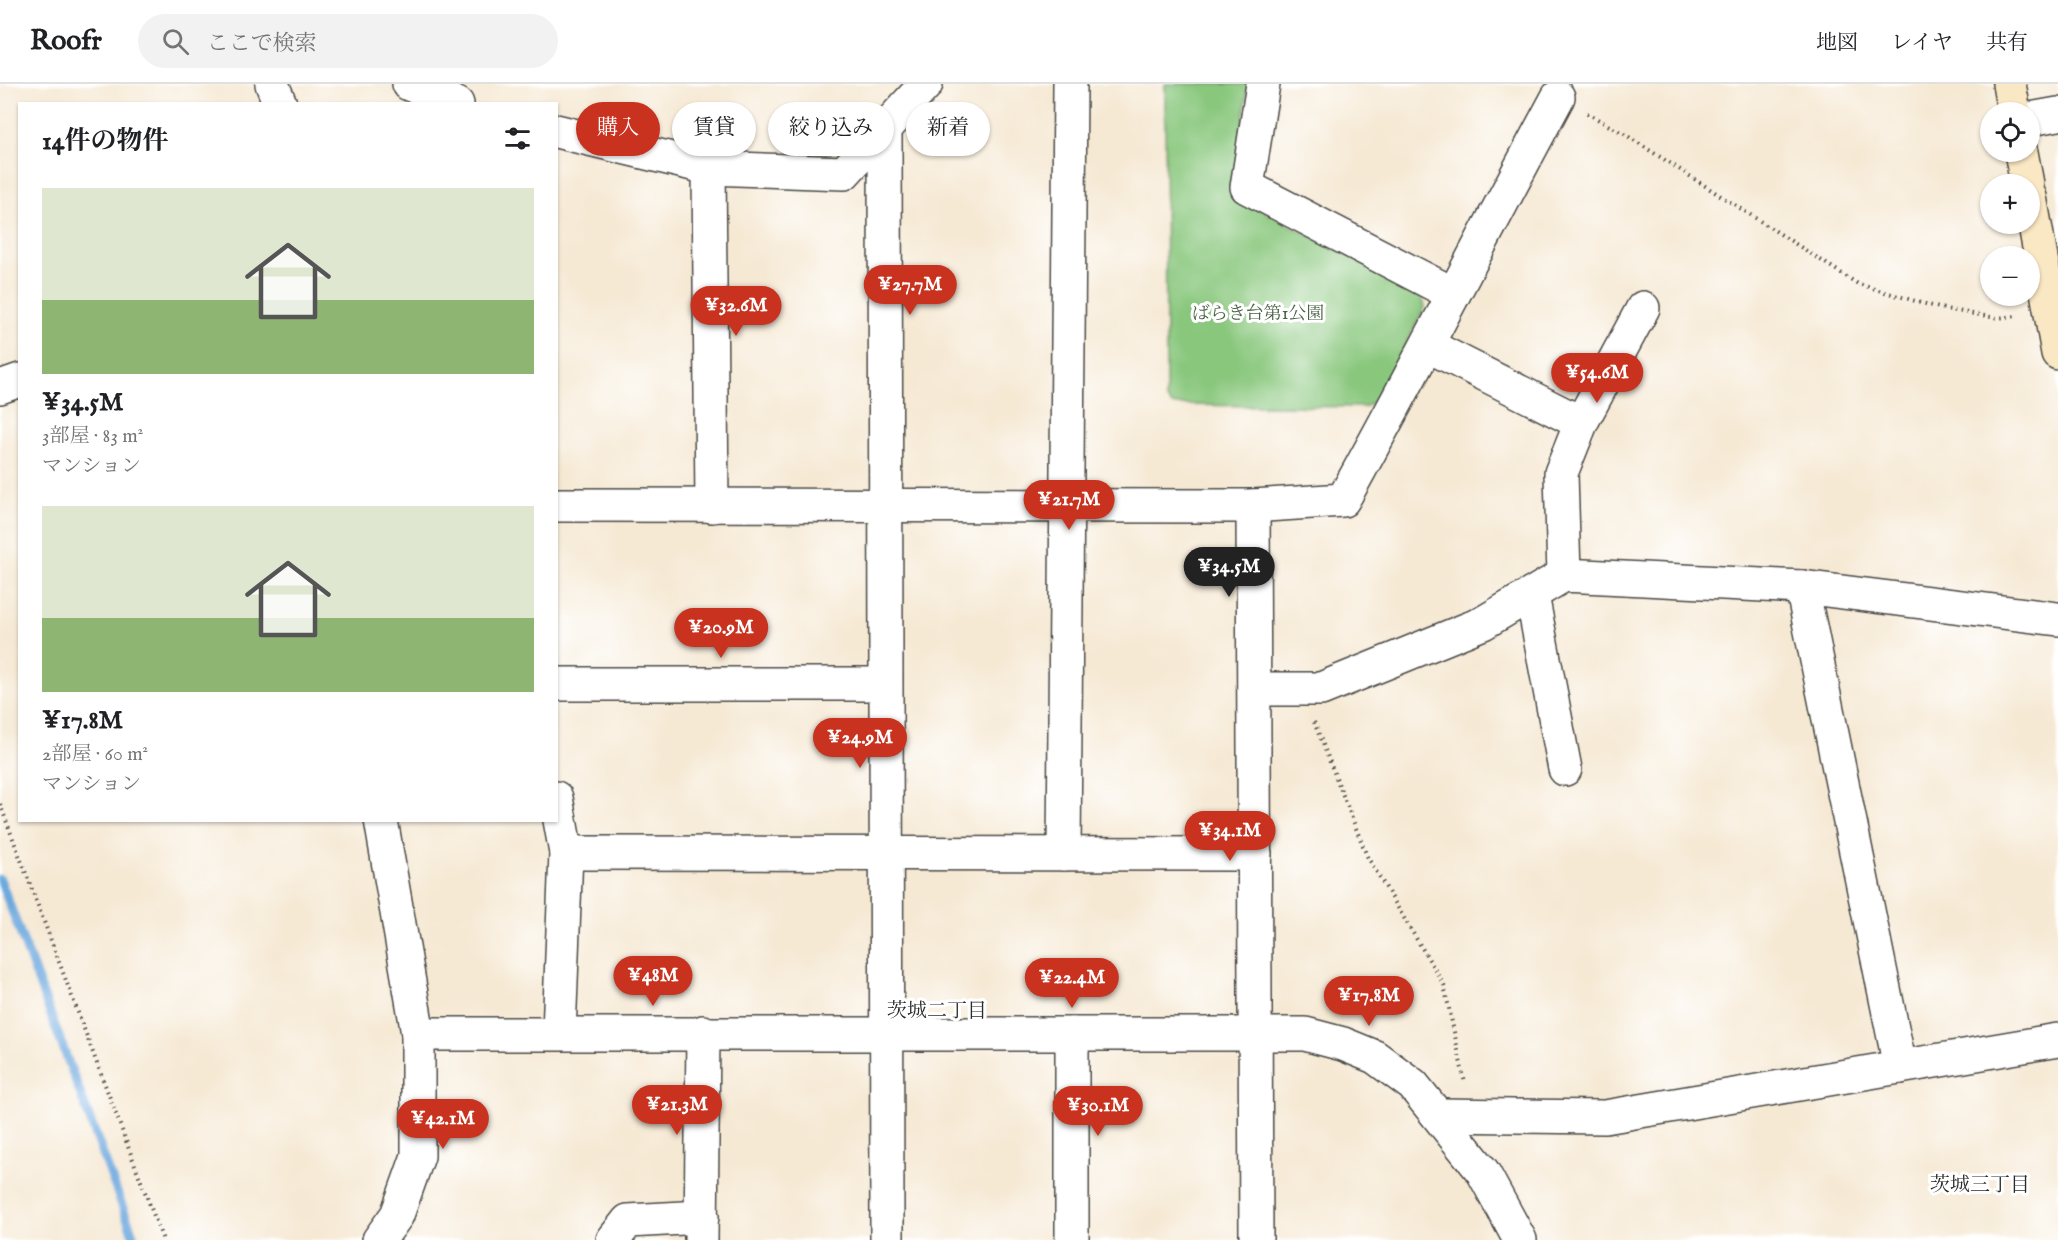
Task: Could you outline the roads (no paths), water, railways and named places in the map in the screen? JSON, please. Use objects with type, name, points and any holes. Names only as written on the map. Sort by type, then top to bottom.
[{"type":"main road","points":[[2009,84],[2012,102]]},
{"type":"main road","points":[[2037,234],[2058,353]]},
{"type":"street","points":[[272,84],[279,102]]},
{"type":"street","points":[[409,84],[452,102]]},
{"type":"street","points":[[894,118],[926,84]]},
{"type":"street","points":[[1064,854],[1070,84]]},
{"type":"street","points":[[1263,84],[1247,187],[1452,294]]},
{"type":"street","points":[[558,505],[1253,506],[1343,500],[1429,345],[1452,294],[1558,97]]},
{"type":"street","points":[[2040,117],[2058,114]]},
{"type":"street","points":[[558,131],[709,168],[844,173],[859,156]]},
{"type":"street","points":[[885,156],[887,1240]]},
{"type":"street","points":[[709,168],[712,506]]},
{"type":"street","points":[[1564,575],[1561,473],[1581,423],[1643,308]]},
{"type":"street","points":[[1429,345],[1581,423]]},
{"type":"street","points":[[0,387],[18,381]]},
{"type":"street","points":[[1253,506],[1256,689],[1256,1240]]},
{"type":"street","points":[[1256,689],[1321,689],[1473,628],[1564,575],[1802,587],[2058,619]]},
{"type":"street","points":[[1802,587],[1900,1067]]},
{"type":"street","points":[[1532,594],[1565,769]]},
{"type":"street","points":[[558,684],[885,684]]},
{"type":"street","points":[[558,809],[566,853],[559,1033]]},
{"type":"street","points":[[379,1240],[397,1215],[418,1156],[418,1034],[381,822]]},
{"type":"street","points":[[566,853],[1255,854]]},
{"type":"street","points":[[418,1034],[703,1032],[1305,1035],[1343,1044],[1376,1057],[1413,1085],[1440,1115],[1483,1172],[1520,1240]]},
{"type":"street","points":[[613,1240],[628,1221],[701,1228],[703,1032]]},
{"type":"street","points":[[1072,1034],[1072,1240]]},
{"type":"street","points":[[1440,1115],[1605,1117],[2058,1040]]},
{"type":"waterway","points":[[0,879],[135,1240]]},
{"type":"district","name":"茨城二丁目","points":[[937,1010]]},
{"type":"district","name":"茨城三丁目","points":[[1980,1184]]},
{"type":"park label","name":"ばらき台第1公園","points":[[1258,313]]}]
